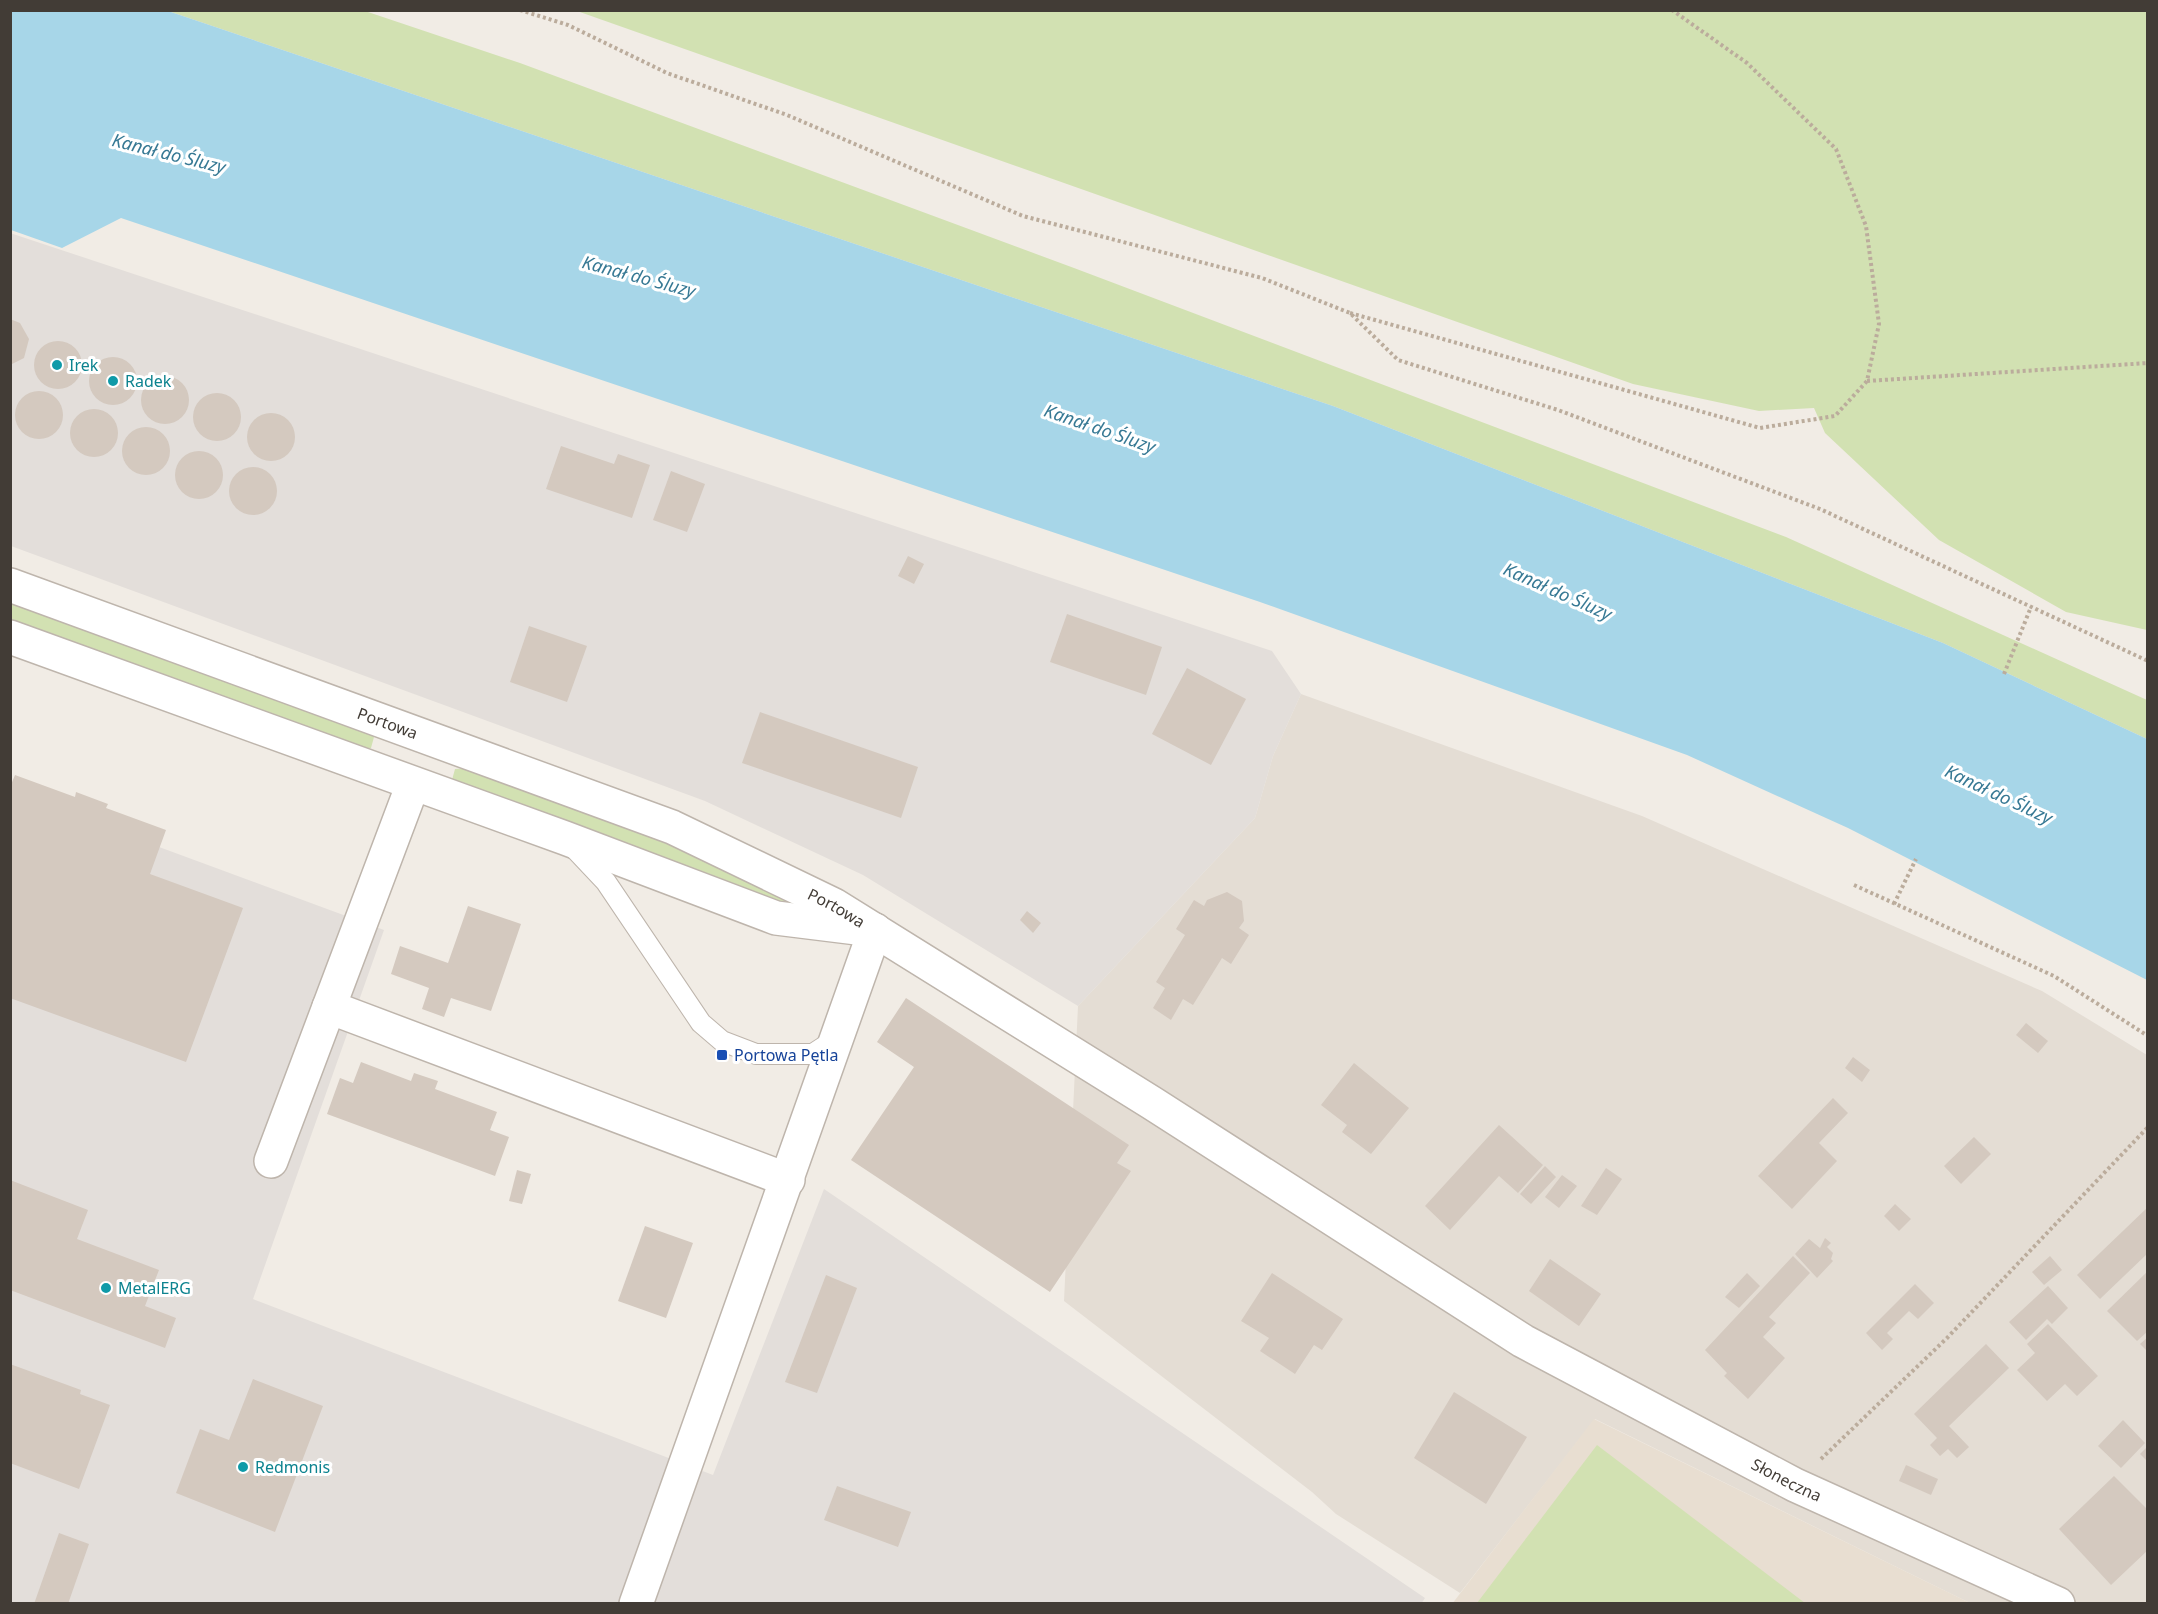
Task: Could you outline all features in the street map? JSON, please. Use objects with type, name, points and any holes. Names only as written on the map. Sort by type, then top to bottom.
[{"type":"street","name":"Portowa","points":[[10,585],[672,827],[834,904],[875,930]]},
{"type":"street","name":"Portowa","points":[[10,637],[565,838],[776,918],[875,930]]},
{"type":"street","points":[[271,1161],[431,739]]},
{"type":"street","points":[[636,1604],[840,1035],[875,930]]},
{"type":"street","name":"Słoneczna","points":[[875,930],[1152,1103],[1523,1341],[1796,1485],[1956,1560],[2058,1604]]},
{"type":"street","points":[[329,1007],[788,1180]]},
{"type":"lane","points":[[565,838],[606,882],[701,1023],[722,1041],[756,1054],[813,1054],[840,1035]]},
{"type":"path","points":[[520,10],[568,25],[667,73],[787,115],[1023,216],[1262,278],[1350,313],[1760,428],[1835,416],[1867,381],[1879,324],[1866,226],[1836,149],[1747,63],[1672,10]]},
{"type":"path","points":[[1350,313],[1398,360],[1558,410],[1820,509],[2148,661]]},
{"type":"path","points":[[1867,381],[2148,363]]},
{"type":"path","points":[[2004,675],[2031,607]]},
{"type":"path","points":[[1894,904],[1916,859]]},
{"type":"path","points":[[1854,885],[2054,976],[2148,1036]]},
{"type":"path","points":[[1796,1485],[1947,1338],[2148,1127]]},
{"type":"shaded area","points":[[10,233],[1272,651],[1301,694],[1273,756],[1255,818],[1078,1006],[863,875],[705,801],[11,546]]},
{"type":"shaded area","points":[[1301,694],[1642,816],[2042,991],[2147,1055],[2147,1603],[1970,1603],[1595,1419],[1460,1593],[1336,1514],[1312,1492],[1064,1301],[1078,1006],[1255,818],[1273,756]]},
{"type":"shaded area","points":[[10,792],[384,930],[253,1299],[713,1475],[824,1189],[1425,1598],[1421,1604],[11,1603]]},
{"type":"shaded area","points":[[1594,1419],[1970,1603],[1452,1604]]},
{"type":"green space","points":[[168,11],[365,11],[520,63],[1074,268],[1786,537],[2147,700],[2147,739],[1943,643],[1333,406]]},
{"type":"green space","points":[[577,11],[2147,11],[2147,630],[2066,612],[1939,540],[1825,433],[1814,408],[1759,411],[1633,384]]},
{"type":"green space","points":[[10,599],[365,730],[374,737],[371,748],[356,749],[11,622]]},
{"type":"green space","points":[[468,768],[658,837],[797,905],[785,906],[452,780],[455,769]]},
{"type":"green space","points":[[1597,1445],[1805,1603],[1477,1603]]},
{"type":"water","name":"Kanał do Śluzy","points":[[11,10],[168,11],[1333,406],[1943,643],[2147,739],[2147,980],[1848,828],[1687,755],[1260,602],[121,218],[62,248],[11,230]]},
{"type":"building","points":[[10,319],[20,323],[29,339],[24,358],[10,365]]},
{"type":"building","name":"Irek","points":[[58,341],[75,348],[82,365],[75,382],[58,389],[41,382],[34,365],[41,348]]},
{"type":"building","name":"Radek","points":[[113,357],[130,364],[137,381],[130,398],[113,405],[96,398],[89,381],[96,364]]},
{"type":"building","points":[[165,376],[182,383],[189,400],[182,417],[165,424],[148,417],[141,400],[148,383]]},
{"type":"building","points":[[39,391],[56,398],[63,415],[56,432],[39,439],[22,432],[15,415],[22,398]]},
{"type":"building","points":[[217,393],[234,400],[241,417],[234,434],[217,441],[200,434],[193,417],[200,400]]},
{"type":"building","points":[[94,409],[111,416],[118,433],[111,450],[94,457],[77,450],[70,433],[77,416]]},
{"type":"building","points":[[271,413],[288,420],[295,437],[288,454],[271,461],[254,454],[247,437],[254,420]]},
{"type":"building","points":[[146,427],[163,434],[170,451],[163,468],[146,475],[129,468],[122,451],[129,434]]},
{"type":"building","points":[[561,446],[614,464],[618,454],[650,465],[632,518],[546,489]]},
{"type":"building","points":[[199,451],[216,458],[223,475],[216,492],[199,499],[182,492],[175,475],[182,458]]},
{"type":"building","points":[[253,467],[270,474],[277,491],[270,508],[253,515],[236,508],[229,491],[236,474]]},
{"type":"building","points":[[671,471],[705,484],[687,532],[653,520]]},
{"type":"building","points":[[908,556],[924,564],[914,584],[898,576]]},
{"type":"building","points":[[1067,614],[1162,647],[1146,695],[1050,662]]},
{"type":"building","points":[[529,626],[587,646],[567,702],[510,682]]},
{"type":"building","points":[[1187,668],[1246,699],[1211,765],[1152,734]]},
{"type":"building","points":[[760,712],[918,767],[901,818],[742,763]]},
{"type":"building","points":[[15,775],[75,797],[76,792],[108,804],[106,808],[166,830],[150,874],[243,908],[186,1062],[10,998],[10,787]]},
{"type":"building","points":[[1227,892],[1242,901],[1244,921],[1239,928],[1249,935],[1231,964],[1222,958],[1193,1005],[1183,999],[1171,1020],[1153,1008],[1165,988],[1156,982],[1185,935],[1176,929],[1194,900],[1204,906],[1207,900]]},
{"type":"building","points":[[468,906],[521,924],[491,1011],[451,998],[444,1017],[422,1009],[429,988],[391,974],[400,946],[448,963]]},
{"type":"building","points":[[1027,911],[1041,923],[1033,933],[1020,920]]},
{"type":"building","points":[[906,998],[1129,1145],[1117,1163],[1131,1171],[1050,1292],[851,1160],[914,1067],[877,1042]]},
{"type":"building","points":[[2026,1023],[2048,1041],[2038,1053],[2016,1035]]},
{"type":"building","points":[[1853,1057],[1870,1070],[1862,1082],[1845,1068]]},
{"type":"building","points":[[361,1062],[411,1081],[414,1073],[438,1081],[435,1089],[497,1112],[490,1130],[509,1137],[495,1176],[327,1114],[340,1078],[353,1083]]},
{"type":"building","points":[[1354,1063],[1409,1108],[1371,1154],[1342,1132],[1347,1125],[1321,1105]]},
{"type":"building","points":[[1833,1098],[1848,1113],[1819,1143],[1837,1161],[1792,1209],[1758,1176]]},
{"type":"building","points":[[1499,1125],[1543,1165],[1518,1193],[1499,1176],[1450,1230],[1425,1206]]},
{"type":"building","points":[[1974,1137],[1991,1154],[1961,1184],[1944,1166]]},
{"type":"building","points":[[1545,1166],[1556,1177],[1531,1204],[1520,1194]]},
{"type":"building","points":[[1606,1168],[1622,1179],[1597,1215],[1581,1206]]},
{"type":"building","points":[[517,1170],[531,1174],[522,1204],[509,1201]]},
{"type":"building","points":[[1562,1175],[1577,1186],[1559,1208],[1545,1197]]},
{"type":"building","points":[[10,1180],[88,1210],[77,1239],[159,1270],[145,1306],[176,1318],[165,1348],[10,1290]]},
{"type":"building","points":[[1895,1204],[1911,1219],[1899,1231],[1884,1216]]},
{"type":"building","points":[[2148,1207],[2148,1253],[2100,1299],[2077,1275]]},
{"type":"building","points":[[645,1226],[693,1243],[666,1318],[618,1301]]},
{"type":"building","points":[[1825,1238],[1831,1243],[1827,1247],[1833,1253],[1831,1259],[1833,1261],[1817,1278],[1795,1254],[1809,1239],[1820,1248]]},
{"type":"building","points":[[1793,1256],[1810,1273],[1769,1317],[1776,1323],[1763,1337],[1785,1358],[1748,1399],[1724,1376],[1727,1373],[1705,1350]]},
{"type":"building","points":[[2050,1256],[2062,1270],[2044,1285],[2032,1272]]},
{"type":"building","points":[[1550,1259],[1601,1294],[1579,1326],[1529,1291]]},
{"type":"building","points":[[2148,1271],[2148,1331],[2137,1341],[2107,1311]]},
{"type":"building","points":[[1272,1273],[1343,1319],[1322,1350],[1314,1345],[1295,1374],[1260,1351],[1269,1338],[1241,1321]]},
{"type":"building","points":[[1747,1273],[1760,1286],[1739,1308],[1725,1297]]},
{"type":"building","points":[[826,1275],[857,1288],[817,1393],[785,1382]]},
{"type":"building","points":[[1915,1284],[1934,1303],[1918,1319],[1909,1311],[1887,1333],[1893,1339],[1882,1350],[1866,1333]]},
{"type":"building","points":[[2048,1286],[2068,1308],[2052,1324],[2047,1319],[2026,1340],[2009,1322]]},
{"type":"building","points":[[2048,1324],[2098,1376],[2077,1396],[2065,1384],[2047,1401],[2017,1370],[2035,1353],[2027,1344]]},
{"type":"building","points":[[2148,1337],[2148,1352],[2140,1344]]},
{"type":"building","points":[[1986,1344],[2009,1368],[1949,1426],[1969,1447],[1957,1458],[1948,1449],[1940,1456],[1930,1445],[1937,1438],[1914,1414]]},
{"type":"building","points":[[10,1364],[81,1390],[80,1394],[110,1405],[79,1489],[10,1463]]},
{"type":"building","name":"Redmonis","points":[[253,1379],[323,1406],[275,1532],[176,1493],[200,1429],[229,1440]]},
{"type":"building","points":[[1454,1392],[1527,1437],[1486,1504],[1414,1458]]},
{"type":"building","points":[[2123,1420],[2145,1443],[2121,1468],[2098,1446]]},
{"type":"building","points":[[2148,1446],[2148,1462],[2140,1454]]},
{"type":"building","points":[[1906,1465],[1938,1479],[1931,1495],[1899,1481]]},
{"type":"building","points":[[2114,1476],[2148,1510],[2148,1550],[2111,1585],[2059,1529]]},
{"type":"building","points":[[837,1486],[911,1512],[898,1547],[824,1520]]},
{"type":"building","points":[[59,1533],[89,1544],[68,1604],[34,1604]]},
{"type":"place","name":"Irek","points":[[57,365]]},
{"type":"place","name":"Radek","points":[[113,381]]},
{"type":"place","name":"Portowa Pętla","points":[[722,1055]]},
{"type":"place","name":"MetalERG","points":[[106,1288]]},
{"type":"place","name":"Redmonis","points":[[243,1467]]}]
